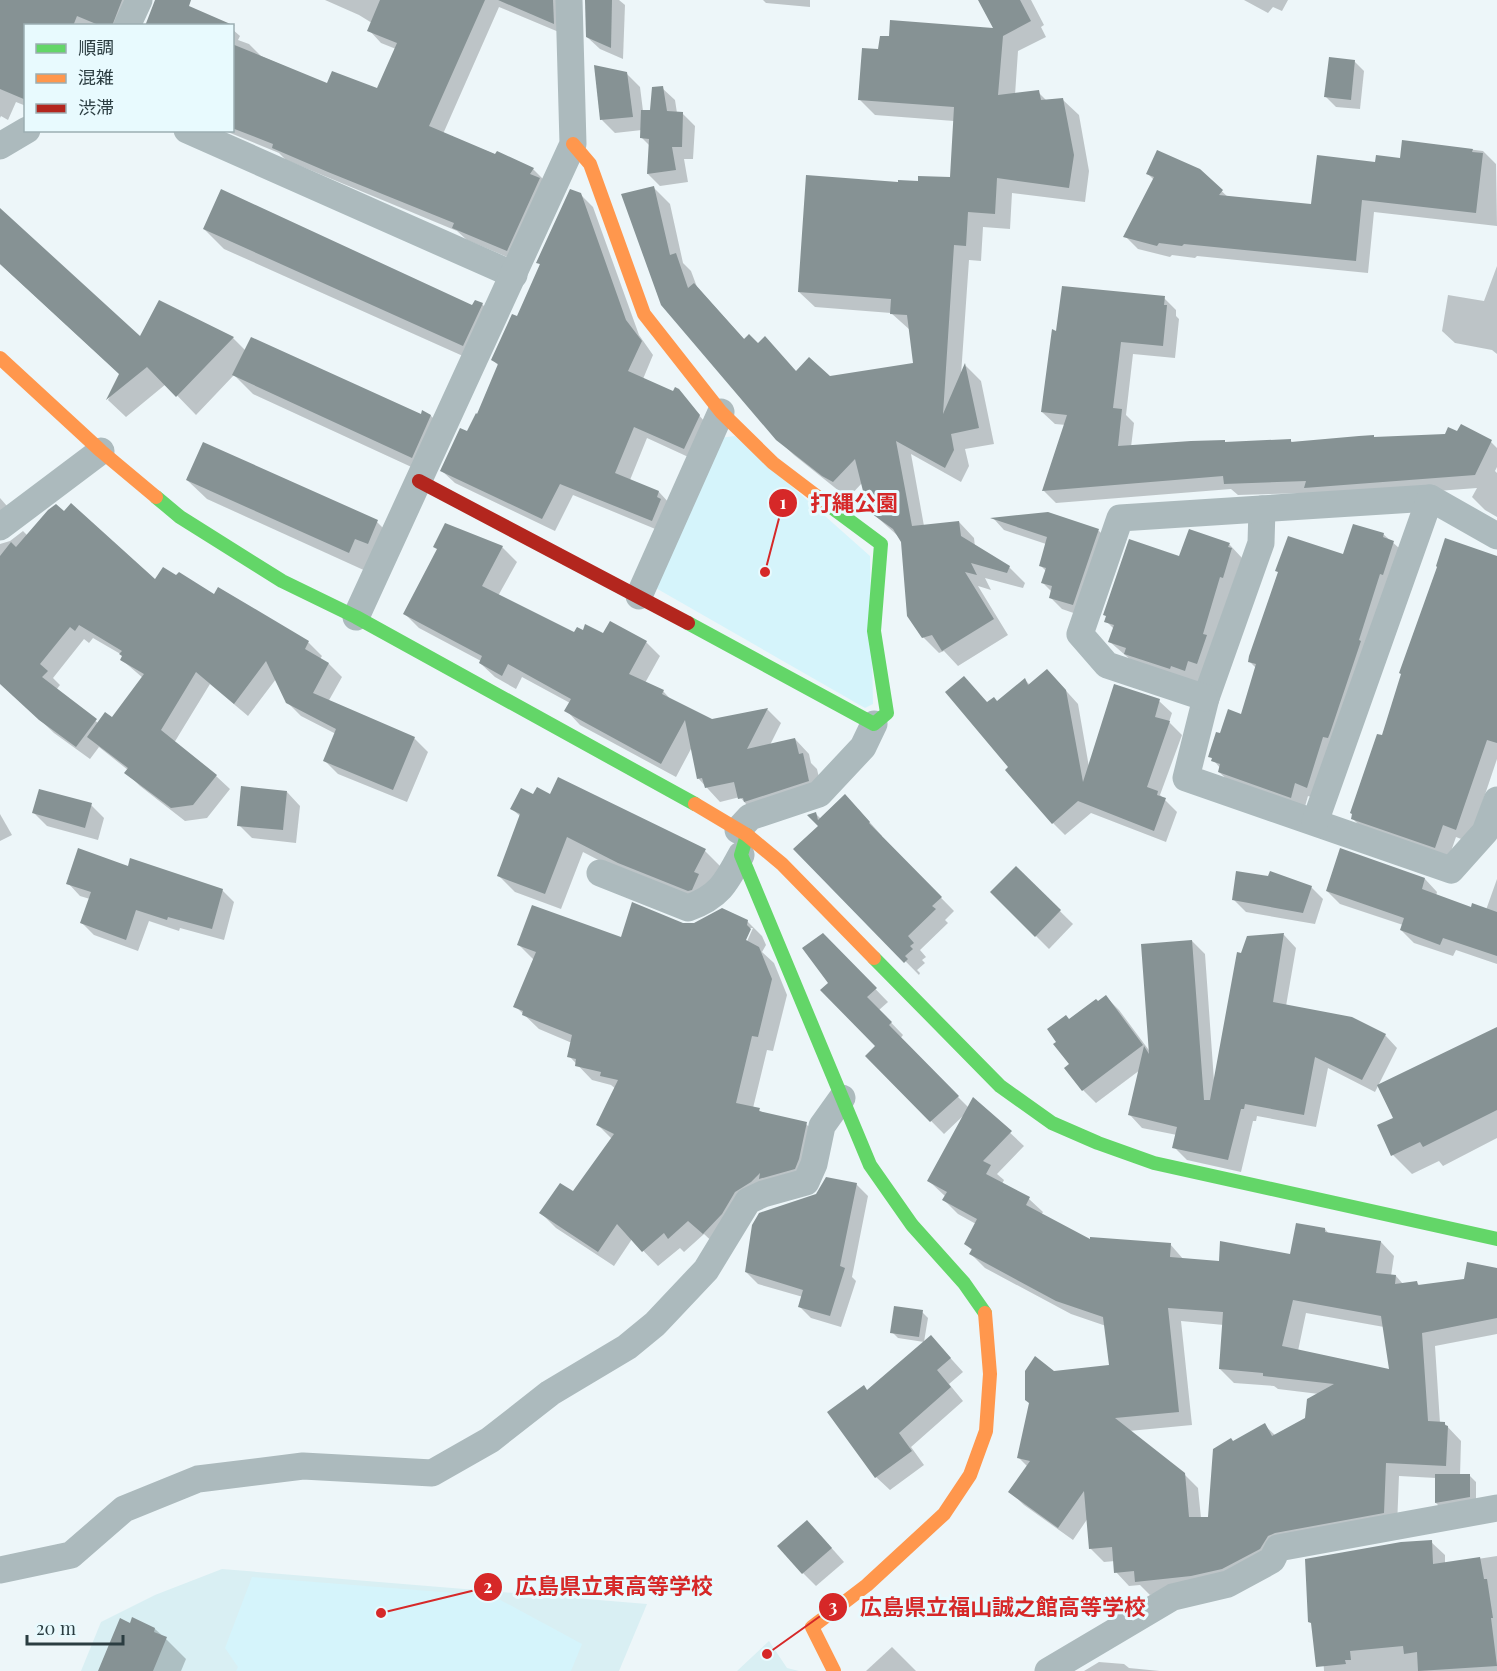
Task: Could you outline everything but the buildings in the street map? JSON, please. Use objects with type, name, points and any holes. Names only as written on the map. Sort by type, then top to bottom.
[{"type":"street","points":[[128,24],[139,0]]},
{"type":"street","points":[[356,617],[573,144],[569,0]]},
{"type":"street","points":[[0,146],[24,132]]},
{"type":"street","points":[[192,132],[514,275]]},
{"type":"street","points":[[573,144],[590,164],[644,314],[721,412],[773,463],[881,544],[874,631],[887,713],[874,724],[863,747],[819,794],[750,817],[726,883],[706,902],[688,909],[600,873]]},
{"type":"street","points":[[0,358],[101,451],[180,517],[282,581],[356,617],[782,864],[981,1068],[1000,1086],[1052,1123],[1098,1143],[1154,1163],[1497,1239]]},
{"type":"street","points":[[639,596],[721,412]]},
{"type":"street","points":[[0,526],[101,451]]},
{"type":"street","points":[[419,481],[639,596],[874,724]]},
{"type":"street","points":[[1315,822],[1430,498]]},
{"type":"street","points":[[1206,698],[1107,665],[1080,634],[1120,518],[1430,498],[1497,536]]},
{"type":"street","points":[[1262,509],[1261,543],[1206,698],[1186,778],[1451,870],[1491,834],[1497,801]]},
{"type":"street","points":[[742,840],[870,1165],[912,1225],[964,1283],[986,1314],[990,1374],[986,1431],[970,1475],[944,1514],[867,1585],[812,1627],[834,1671]]},
{"type":"street","points":[[0,1570],[70,1555],[124,1509],[198,1479],[303,1466],[432,1473],[490,1440],[550,1393],[627,1347],[655,1324],[706,1270],[748,1201],[763,1194],[807,1182],[814,1164],[822,1126],[842,1098]]},
{"type":"street","points":[[1048,1671],[1173,1597],[1228,1584],[1272,1560],[1278,1548],[1497,1508]]},
{"type":"shaded area","points":[[735,436],[870,556],[873,704],[865,708],[654,587],[719,438]]},
{"type":"shaded area","points":[[222,1569],[647,1604],[619,1671],[81,1671],[101,1622],[155,1595]]},
{"type":"shaded area","points":[[252,1577],[493,1596],[582,1644],[571,1671],[236,1671],[238,1667],[225,1648]]},
{"type":"shaded area","points":[[769,1641],[787,1668],[799,1671],[737,1671]]},
{"type":"traffic: fast","points":[[156,497],[180,517],[282,581],[356,617],[695,804]]},
{"type":"traffic: fast","points":[[688,623],[874,724],[887,713],[874,631],[881,544],[827,504]]},
{"type":"traffic: fast","points":[[747,835],[741,855],[870,1165],[912,1225],[964,1283],[985,1313]]},
{"type":"traffic: fast","points":[[874,958],[1000,1086],[1052,1123],[1098,1143],[1154,1163],[1497,1239]]},
{"type":"traffic: slow","points":[[573,144],[590,164],[644,314],[721,412],[773,463],[827,504]]},
{"type":"traffic: slow","points":[[0,358],[101,451],[156,497]]},
{"type":"traffic: slow","points":[[695,804],[747,835],[782,864],[874,958]]},
{"type":"traffic: slow","points":[[834,1671],[812,1627],[867,1585],[944,1514],[970,1475],[986,1431],[990,1374],[985,1313]]},
{"type":"traffic: jam","points":[[419,481],[688,623]]},
{"type":"place","name":"打縄公園","points":[[765,572]]},
{"type":"place","name":"広島県立東高等学校","points":[[381,1613]]},
{"type":"place","name":"広島県立福山誠之館高等学校","points":[[767,1654]]}]
